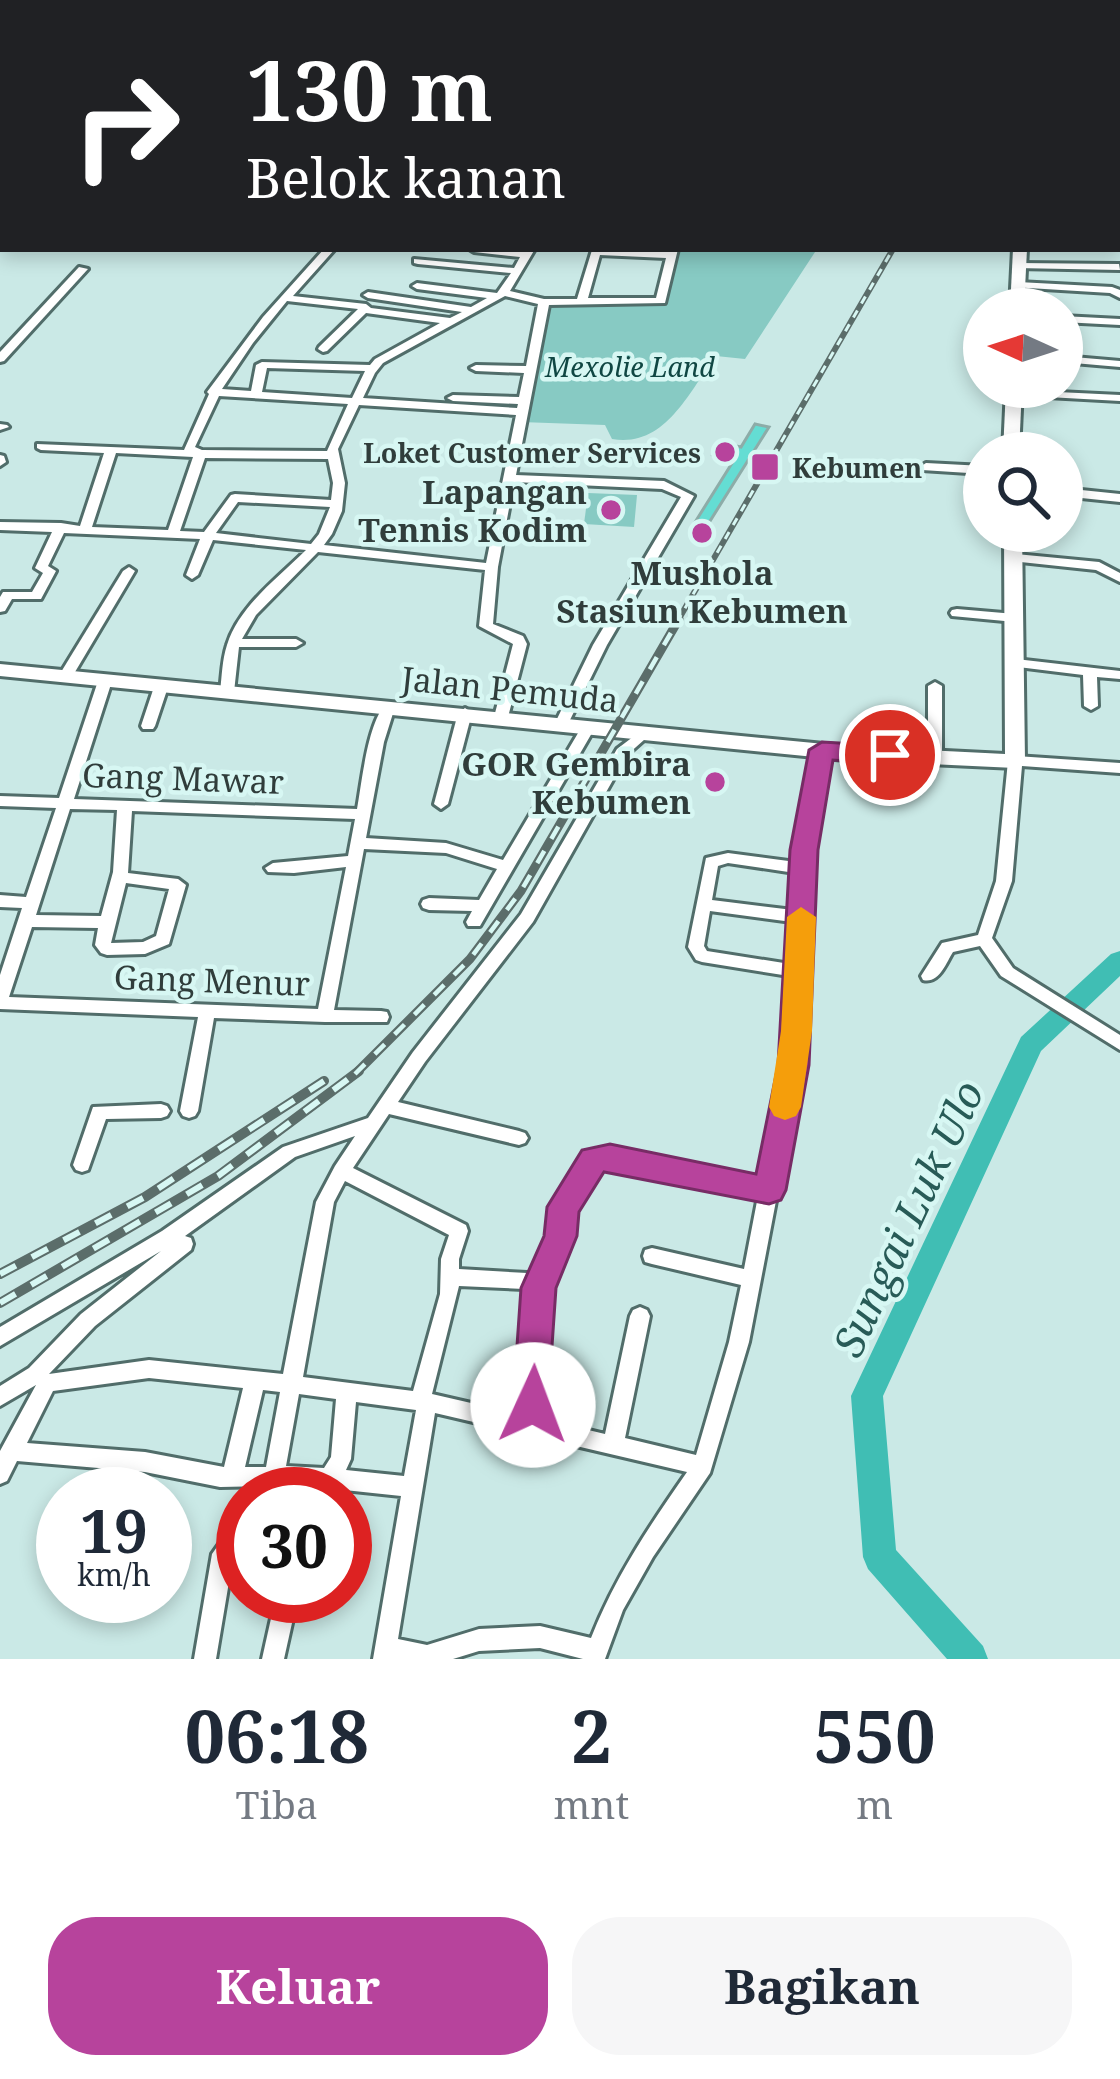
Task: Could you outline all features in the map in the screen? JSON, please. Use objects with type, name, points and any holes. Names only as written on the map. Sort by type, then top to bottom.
[{"type":"main road","points":[[1018,288],[1020,257]]},
{"type":"main road","points":[[1015,552],[1015,761]]},
{"type":"main road","name":"Jalan Pemuda","points":[[0,670],[822,750],[1015,761]]},
{"type":"street","points":[[200,454],[189,448],[213,392],[253,329],[327,252]]},
{"type":"street","points":[[227,692],[234,644],[244,624],[318,546],[337,504],[340,471],[332,455],[374,368],[501,294],[528,252]]},
{"type":"street","points":[[582,301],[595,252]]},
{"type":"street","points":[[417,286],[544,302],[663,300],[673,252]]},
{"type":"street","points":[[1020,257],[1119,267]]},
{"type":"street","points":[[418,261],[518,271]]},
{"type":"street","points":[[0,359],[83,269]]},
{"type":"street","points":[[1018,285],[1112,290],[1120,295]]},
{"type":"street","points":[[368,295],[473,310]]},
{"type":"street","points":[[285,298],[453,322]]},
{"type":"street","points":[[501,717],[520,644],[485,626],[492,567],[544,302]]},
{"type":"street","points":[[322,349],[365,310]]},
{"type":"street","points":[[1083,320],[1120,322]]},
{"type":"street","points":[[1083,360],[1120,364]]},
{"type":"street","points":[[256,394],[262,365],[374,368]]},
{"type":"street","points":[[476,368],[531,370]]},
{"type":"street","points":[[213,392],[354,402],[524,406]]},
{"type":"street","points":[[1083,395],[1120,398]]},
{"type":"street","points":[[453,398],[524,406]]},
{"type":"street","points":[[41,446],[332,455]]},
{"type":"street","points":[[85,528],[94,506],[95,481],[111,451]]},
{"type":"street","points":[[173,533],[200,454]]},
{"type":"street","points":[[926,466],[963,469]]},
{"type":"street","points":[[509,478],[664,485],[687,493],[562,723]]},
{"type":"street","points":[[1083,494],[1120,498]]},
{"type":"street","points":[[192,575],[208,536],[235,498],[337,504]]},
{"type":"street","points":[[0,526],[173,533],[492,567]]},
{"type":"street","points":[[0,608],[7,596],[36,596],[50,571],[41,568],[61,526]]},
{"type":"street","points":[[1016,558],[1099,566],[1120,578]]},
{"type":"street","points":[[65,677],[129,571]]},
{"type":"street","points":[[957,613],[1016,618]]},
{"type":"street","points":[[234,644],[296,643]]},
{"type":"street","points":[[1015,663],[1120,675]]},
{"type":"street","points":[[1090,672],[1091,706]]},
{"type":"street","points":[[0,1002],[106,681]]},
{"type":"street","points":[[934,757],[935,686]]},
{"type":"street","points":[[148,726],[160,687]]},
{"type":"street","name":"Gang Menur","points":[[0,1002],[325,1016],[388,707]]},
{"type":"street","points":[[441,804],[465,713]]},
{"type":"street","points":[[429,904],[478,914],[589,726]]},
{"type":"street","points":[[276,1467],[325,1202],[340,1171],[527,918],[622,752],[646,732]]},
{"type":"street","points":[[340,1171],[459,1232],[424,1401],[385,1653],[427,1656],[479,1640],[540,1637],[596,1654],[646,1550],[703,1466],[752,1279],[794,1065],[803,869],[822,750]]},
{"type":"street","points":[[984,939],[1004,881],[1015,761],[1120,768]]},
{"type":"street","name":"Gang Mawar","points":[[0,801],[364,814]]},
{"type":"street","points":[[120,877],[176,883],[163,940],[151,947],[107,949],[104,945],[120,877],[125,807]]},
{"type":"street","points":[[358,843],[446,848],[507,867]]},
{"type":"street","points":[[799,971],[699,954],[695,947],[710,866],[720,858],[803,869]]},
{"type":"street","points":[[273,868],[305,869],[355,861]]},
{"type":"street","points":[[0,902],[32,903]]},
{"type":"street","points":[[703,904],[801,917]]},
{"type":"street","points":[[26,921],[106,922]]},
{"type":"street","points":[[984,939],[1007,972],[1120,1043]]},
{"type":"street","points":[[929,976],[948,947],[984,939]]},
{"type":"street","points":[[189,1111],[207,1011]]},
{"type":"street","points":[[325,1016],[381,1017]]},
{"type":"street","points":[[82,1165],[99,1112],[160,1111]]},
{"type":"street","points":[[0,1474],[42,1378],[88,1320],[157,1254],[289,1151],[379,1114],[519,1138]]},
{"type":"street","points":[[526,1425],[541,1369],[535,1346],[538,1288],[560,1236],[563,1207],[579,1190],[597,1157],[769,1190]]},
{"type":"street","points":[[0,1337],[184,1244]]},
{"type":"street","points":[[652,1256],[752,1279]]},
{"type":"street","points":[[450,1277],[527,1281],[538,1288]]},
{"type":"street","points":[[613,1445],[640,1316]]},
{"type":"street","points":[[0,1397],[42,1378],[149,1369],[424,1401],[703,1466]]},
{"type":"street","points":[[235,1467],[255,1381]]},
{"type":"street","points":[[337,1467],[347,1393]]},
{"type":"street","points":[[10,1451],[145,1462],[216,1475]]},
{"type":"street","points":[[372,1486],[413,1486]]},
{"type":"street","points":[[205,1659],[216,1595]]},
{"type":"street","points":[[273,1659],[280,1623]]},
{"type":"green space","name":"Mexolie Land","points":[[673,252],[815,252],[745,359],[716,356],[673,415],[647,435],[612,439],[605,425],[521,422],[544,302],[664,303]]},
{"type":"green space","name":"Lapangan Tennis Kodim","points":[[588,493],[637,495],[634,527],[584,524]]},
{"type":"building","points":[[755,424],[769,427],[705,529],[692,527],[734,460],[713,455],[721,443],[741,447]]},
{"type":"waterway","name":"Sungai Luk Ulo","points":[[970,1659],[880,1557],[867,1396],[1031,1044],[1120,961]]},
{"type":"railway","points":[[677,622],[891,252]]},
{"type":"railway","points":[[355,1074],[470,959],[521,891],[679,619]]},
{"type":"railway","points":[[355,1074],[359,1071]]},
{"type":"railway","points":[[0,1303],[218,1176],[355,1074]]},
{"type":"railway","points":[[0,1274],[145,1197],[324,1081]]},
{"type":"slow traffic","points":[[785,1107],[794,1065],[801,917]]},
{"type":"place","name":"Loket Customer Services","points":[[725,452]]},
{"type":"place","name":"Kebumen","points":[[765,467]]},
{"type":"place","name":"Lapangan Tennis Kodim","points":[[611,510]]},
{"type":"place","name":"Mushola Stasiun Kebumen","points":[[702,533]]},
{"type":"place","name":"GOR Gembira Kebumen","points":[[715,782]]},
{"type":"route","points":[[533,1405],[541,1369],[535,1346],[538,1288],[560,1236],[563,1207],[579,1190],[597,1157],[769,1190],[794,1065],[804,850],[822,750],[890,755]]}]
